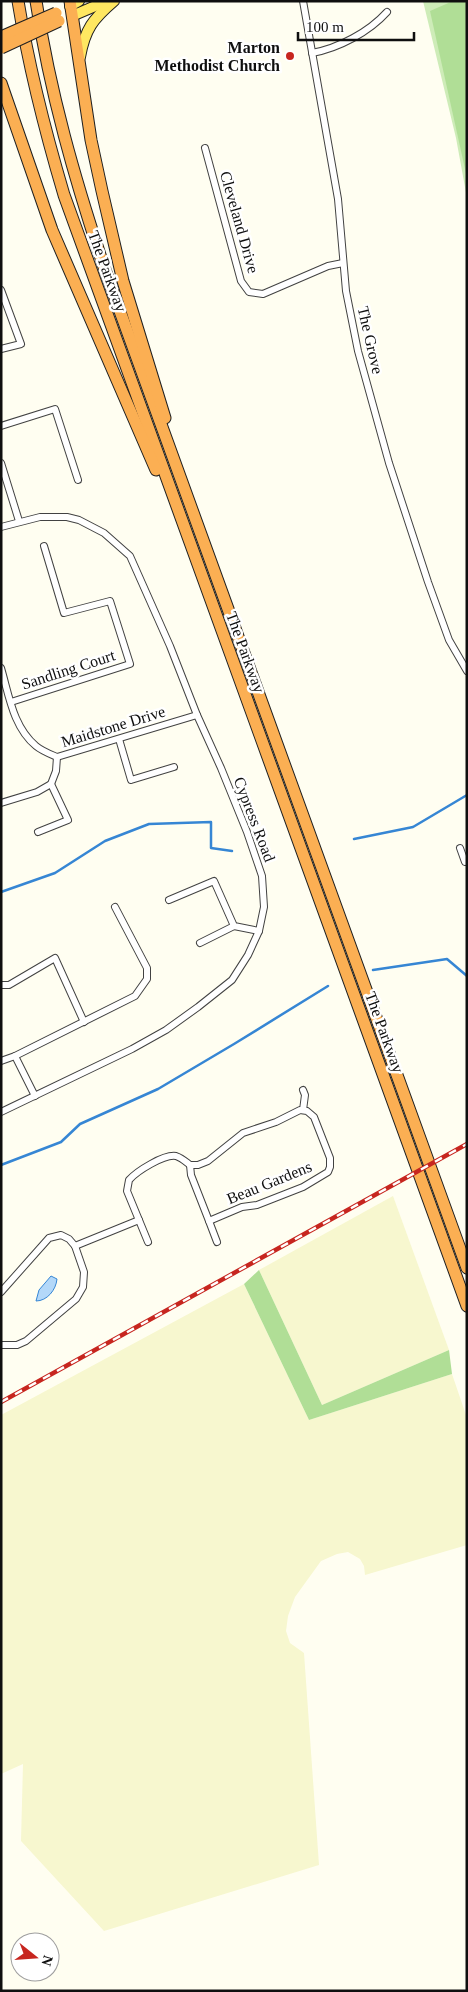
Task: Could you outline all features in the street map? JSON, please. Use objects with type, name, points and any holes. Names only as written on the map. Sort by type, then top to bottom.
[{"type":"highway","name":"The Parkway","points":[[18,1],[26,54],[59,178],[467,1306]]},
{"type":"highway","name":"The Parkway","points":[[36,1],[53,94],[66,145],[127,332],[467,1268]]},
{"type":"highway","points":[[1,48],[73,6],[91,140],[123,281],[161,400],[181,481]]},
{"type":"highway","points":[[1,37],[57,17]]},
{"type":"highway","points":[[1,84],[5,102],[52,230],[129,406],[152,464],[174,499]]},
{"type":"main road","points":[[73,6],[107,1]]},
{"type":"main road","points":[[80,57],[83,41],[90,25],[114,1]]},
{"type":"street","name":"The Grove","points":[[303,1],[338,199],[346,292],[358,351],[389,463],[449,640],[467,671]]},
{"type":"street","points":[[312,53],[349,40],[388,12]]},
{"type":"street","name":"Cleveland Drive","points":[[205,148],[241,281],[249,292],[263,294],[328,266],[343,263]]},
{"type":"street","points":[[1,290],[21,344],[1,349]]},
{"type":"street","points":[[1,426],[55,409],[78,480]]},
{"type":"street","points":[[1,464],[19,521]]},
{"type":"street","name":"Cypress Road","points":[[1,527],[19,521],[54,516],[79,520],[104,533],[130,556],[228,785],[262,876],[264,907],[258,931],[248,955],[232,980],[198,1007],[166,1030],[132,1049],[1,1112]]},
{"type":"street","name":"Sandling Court","points":[[11,702],[130,664],[110,601],[64,614],[44,546]]},
{"type":"street","name":"Maidstone Drive","points":[[1,668],[18,724],[25,735],[37,747],[57,757],[197,715]]},
{"type":"street","points":[[119,739],[131,780],[174,767]]},
{"type":"street","points":[[1,803],[38,792],[51,784],[56,771],[57,757]]},
{"type":"street","points":[[38,832],[68,820],[51,784]]},
{"type":"street","points":[[463,852],[465,862]]},
{"type":"street","points":[[169,900],[214,881],[234,926]]},
{"type":"street","points":[[1,1061],[15,1056],[135,996],[147,979],[147,968],[115,907]]},
{"type":"street","points":[[200,943],[234,926],[258,931]]},
{"type":"street","points":[[1,985],[9,984],[55,958],[84,1022]]},
{"type":"street","points":[[15,1056],[35,1096]]},
{"type":"street","points":[[148,1242],[127,1191],[131,1178],[160,1159],[168,1157],[178,1157],[190,1165],[198,1165],[208,1160],[243,1133],[303,1110],[305,1095],[303,1090]]},
{"type":"street","name":"Beau Gardens","points":[[209,1221],[245,1206],[257,1205],[303,1187],[328,1172],[330,1158],[314,1116],[303,1110]]},
{"type":"street","points":[[190,1165],[191,1175],[217,1242]]},
{"type":"street","points":[[75,1246],[139,1220]]},
{"type":"street","points":[[1,1292],[49,1238],[57,1235],[66,1237],[75,1246],[85,1280],[80,1294],[26,1341],[17,1345],[1,1345]]},
{"type":"green space","points":[[423,1],[467,1],[467,198],[456,138]]},
{"type":"green space","points":[[453,1],[467,1],[467,178],[430,11]]},
{"type":"green space","points":[[393,1196],[449,1350],[322,1405],[259,1270]]},
{"type":"green space","points":[[259,1270],[322,1405],[449,1350],[452,1374],[309,1420],[244,1284]]},
{"type":"green space","points":[[244,1284],[309,1420],[452,1374],[467,1418],[467,1545],[365,1575],[364,1566],[360,1559],[348,1552],[337,1554],[321,1561],[295,1597],[288,1616],[286,1631],[290,1643],[304,1653],[319,1865],[104,1931],[21,1841],[23,1764],[1,1774],[1,1415]]},
{"type":"water","points":[[51,1276],[57,1279],[53,1291],[44,1299],[36,1301],[39,1290]]},
{"type":"waterway","points":[[354,839],[413,827],[467,795]]},
{"type":"waterway","points":[[1,892],[55,873],[105,841],[149,824],[211,822],[211,848],[232,851]]},
{"type":"waterway","points":[[373,970],[447,959],[467,976]]},
{"type":"waterway","points":[[1,1165],[61,1142],[80,1124],[158,1089],[328,986]]},
{"type":"railway","points":[[1,1402],[467,1144]]},
{"type":"place","name":"Marton Methodist Church","points":[[290,56]]}]
